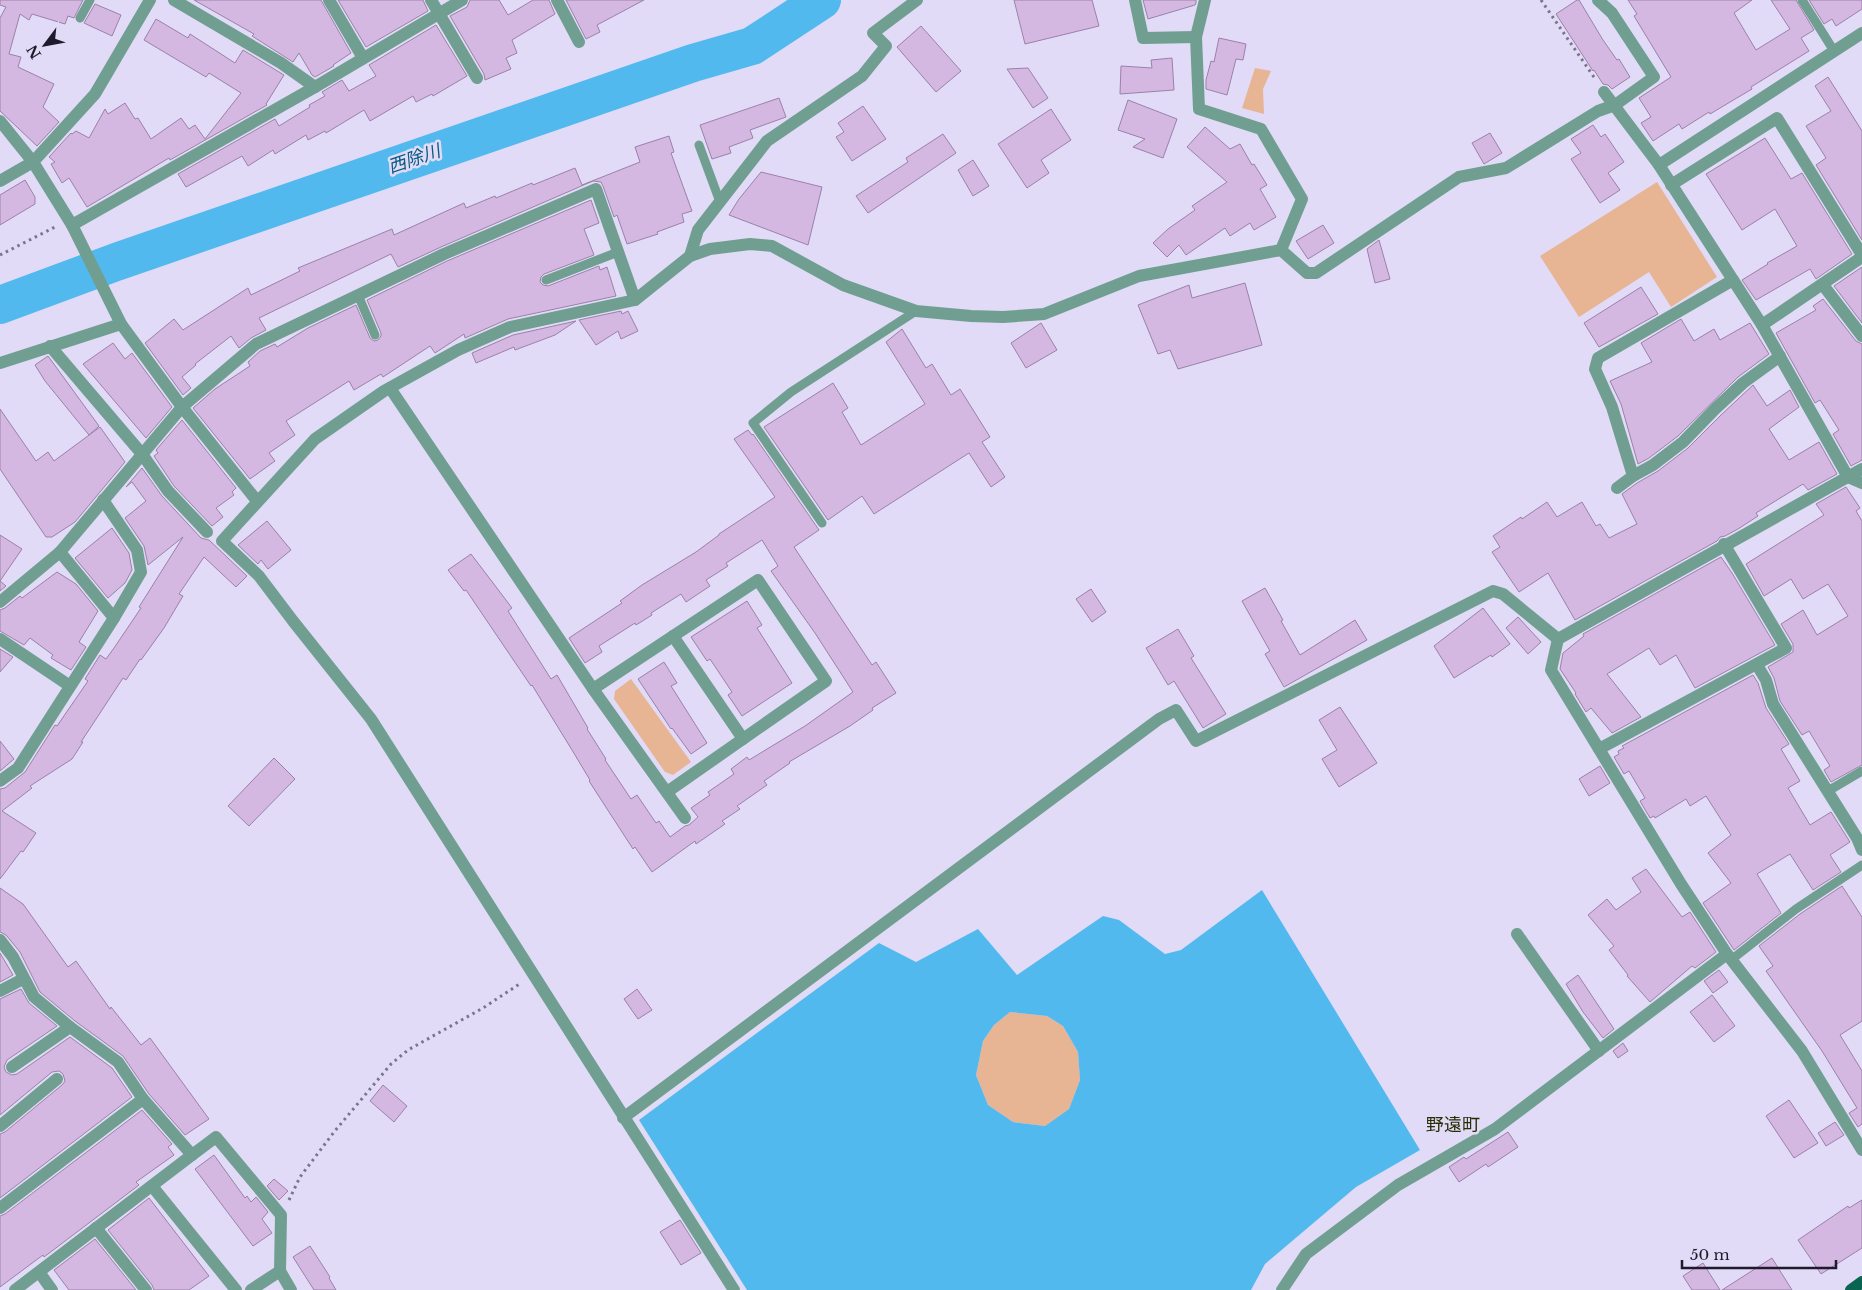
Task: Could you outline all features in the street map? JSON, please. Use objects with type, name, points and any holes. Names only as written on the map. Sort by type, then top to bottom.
[{"type":"main road","points":[[1851,1290],[1862,1282]]},
{"type":"street","points":[[0,181],[32,162],[95,94],[150,0]]},
{"type":"street","points":[[174,0],[281,63],[314,87]]},
{"type":"street","points":[[329,0],[363,58]]},
{"type":"street","points":[[431,0],[477,78]]},
{"type":"street","points":[[71,225],[314,87],[462,0]]},
{"type":"street","points":[[557,0],[579,42]]},
{"type":"street","points":[[690,256],[698,230],[767,141],[862,76],[886,46],[873,33],[916,0]]},
{"type":"street","points":[[1135,0],[1143,38],[1196,37]]},
{"type":"street","points":[[1205,0],[1196,37],[1199,109],[1261,129],[1302,199],[1281,250]]},
{"type":"street","points":[[1281,250],[1307,272],[1316,273],[1459,177],[1506,168],[1598,111],[1615,106],[1654,77],[1612,13],[1598,0]]},
{"type":"street","points":[[1659,165],[1862,33]]},
{"type":"street","points":[[1604,92],[1659,165],[1762,325],[1848,477],[1862,483]]},
{"type":"street","points":[[1671,185],[1777,118],[1862,256],[1823,285],[1762,325]]},
{"type":"street","points":[[0,121],[32,162],[71,225],[119,321],[182,407],[257,501]]},
{"type":"street","points":[[0,602],[60,552],[182,407],[256,344],[444,254],[596,189],[635,300]]},
{"type":"street","points":[[734,1290],[371,719],[292,621],[259,576],[222,541],[315,439],[390,388],[458,350],[510,328],[635,300],[690,256],[710,249],[750,244],[772,246],[843,285],[916,311],[987,317],[1044,314],[1139,276],[1281,250]]},
{"type":"street","points":[[1633,476],[1612,407],[1595,369],[1598,358],[1733,280]]},
{"type":"street","points":[[1823,285],[1862,336]]},
{"type":"street","points":[[0,363],[119,321]]},
{"type":"street","points":[[50,346],[142,454],[168,491],[208,532]]},
{"type":"street","points":[[1617,488],[1653,465],[1683,442],[1743,384],[1780,356]]},
{"type":"street","points":[[390,388],[593,688],[686,818]]},
{"type":"street","points":[[1862,468],[1558,639],[1551,670],[1681,884],[1729,957],[1802,1052],[1862,1150]]},
{"type":"street","points":[[0,781],[18,768],[114,618],[141,572],[137,550],[103,500]]},
{"type":"street","points":[[1600,749],[1786,648],[1724,544]]},
{"type":"street","points":[[60,552],[114,618]]},
{"type":"street","points":[[593,688],[758,580],[826,681],[667,792]]},
{"type":"street","points":[[623,1118],[1151,725],[1176,710],[1196,741],[1493,591],[1503,594],[1558,639]]},
{"type":"street","points":[[673,636],[743,739]]},
{"type":"street","points":[[0,639],[70,686]]},
{"type":"street","points":[[1756,665],[1766,680],[1773,704],[1857,838],[1862,850]]},
{"type":"street","points":[[1517,934],[1599,1051]]},
{"type":"street","points":[[0,940],[12,957],[34,997],[70,1027],[118,1062],[143,1099],[192,1155]]},
{"type":"street","points":[[1282,1290],[1306,1254],[1398,1185],[1495,1129],[1729,957]]},
{"type":"street","points":[[0,991],[23,979]]},
{"type":"street","points":[[12,1067],[70,1027]]},
{"type":"street","points":[[0,1126],[57,1079]]},
{"type":"street","points":[[0,1208],[143,1099]]},
{"type":"street","points":[[15,1290],[216,1137],[281,1216],[280,1271],[291,1290]]},
{"type":"street","points":[[152,1186],[236,1290]]},
{"type":"street","points":[[96,1228],[146,1290]]},
{"type":"street","points":[[251,1290],[280,1271]]},
{"type":"street","points":[[38,1272],[52,1290]]},
{"type":"lane","points":[[80,18],[90,0]]},
{"type":"lane","points":[[1802,0],[1834,51]]},
{"type":"lane","points":[[699,145],[720,202]]},
{"type":"lane","points":[[546,280],[618,252]]},
{"type":"lane","points":[[358,295],[375,335]]},
{"type":"lane","points":[[822,523],[753,424],[791,392],[916,311]]},
{"type":"lane","points":[[1828,791],[1862,771]]},
{"type":"lane","points":[[1729,957],[1862,865]]},
{"type":"path","points":[[1541,0],[1604,92]]},
{"type":"path","points":[[0,255],[71,225]]},
{"type":"path","points":[[281,1216],[300,1176],[391,1064],[408,1050],[483,1008],[534,974]]},
{"type":"shaded area","points":[[1255,68],[1271,71],[1263,89],[1264,114],[1242,108]]},
{"type":"shaded area","points":[[1657,182],[1717,277],[1671,307],[1649,272],[1579,317],[1540,256]]},
{"type":"shaded area","points":[[631,679],[691,762],[673,775],[665,772],[614,699],[615,691]]},
{"type":"shaded area","points":[[1010,1012],[1047,1016],[1063,1026],[1078,1052],[1080,1080],[1069,1109],[1045,1126],[1013,1122],[988,1105],[976,1075],[983,1041],[994,1025]]},
{"type":"water","points":[[1262,890],[1420,1150],[1356,1187],[1265,1264],[1251,1290],[747,1290],[639,1120],[879,943],[916,962],[978,929],[1017,975],[1103,916],[1119,920],[1165,954],[1181,950]],"holes":[[[1010,1012],[1047,1016],[1063,1026],[1078,1052],[1080,1080],[1069,1109],[1045,1126],[1013,1122],[988,1105],[976,1075],[983,1041],[994,1025]]]},
{"type":"building","points":[[0,0],[83,0],[74,18],[68,16],[65,24],[32,14],[29,20],[20,14],[9,54],[21,57],[18,67],[54,84],[43,107],[59,122],[37,146],[0,111],[0,18],[6,7],[0,5]]},
{"type":"building","points":[[194,0],[321,0],[351,53],[315,77],[299,53],[293,62],[252,36],[254,34]]},
{"type":"building","points":[[338,0],[423,0],[428,11],[366,47]]},
{"type":"building","points":[[470,0],[499,0],[508,15],[533,0],[549,0],[555,14],[512,40],[517,53],[506,58],[511,69],[485,80],[484,74],[450,16],[467,7]]},
{"type":"building","points":[[566,0],[644,0],[597,25],[600,32],[586,39]]},
{"type":"building","points":[[1014,0],[1092,0],[1099,26],[1025,44]]},
{"type":"building","points":[[1143,0],[1196,0],[1196,3],[1195,5],[1148,19]]},
{"type":"building","points":[[1579,0],[1603,40],[1617,60],[1619,59],[1630,77],[1612,89],[1608,85],[1603,84],[1593,71],[1556,14]]},
{"type":"building","points":[[1628,0],[1752,0],[1734,13],[1756,50],[1790,29],[1771,0],[1796,0],[1814,30],[1801,38],[1809,51],[1710,114],[1709,112],[1682,129],[1679,124],[1653,141],[1641,123],[1651,117],[1639,98],[1671,77],[1634,16],[1637,14]]},
{"type":"building","points":[[1809,0],[1862,0],[1862,9],[1836,26],[1832,19],[1824,24]]},
{"type":"building","points":[[95,4],[121,15],[112,36],[84,23]]},
{"type":"building","points":[[156,19],[188,38],[190,34],[235,63],[243,50],[284,75],[267,105],[170,160],[169,158],[87,207],[69,178],[62,183],[51,164],[55,162],[49,157],[71,133],[76,131],[89,138],[105,109],[108,114],[125,103],[135,119],[138,118],[151,139],[181,118],[189,129],[195,125],[205,139],[241,93],[209,73],[206,77],[144,40]]},
{"type":"building","points":[[436,25],[467,76],[433,96],[432,94],[416,102],[413,96],[370,121],[364,110],[326,133],[325,131],[308,140],[306,135],[275,154],[273,150],[248,166],[242,156],[186,187],[178,174],[275,119],[279,126],[310,107],[309,105],[325,96],[322,92],[342,80],[349,91],[376,76],[369,65]]},
{"type":"building","points":[[921,26],[961,71],[936,92],[897,47]]},
{"type":"building","points":[[1219,38],[1246,44],[1243,60],[1236,59],[1227,95],[1206,89],[1206,80],[1211,61],[1214,62]]},
{"type":"building","points":[[1172,58],[1174,90],[1120,94],[1121,66],[1152,68],[1151,60]]},
{"type":"building","points":[[1028,68],[1048,98],[1033,108],[1007,69]]},
{"type":"building","points":[[1828,77],[1862,131],[1862,240],[1816,165],[1826,158],[1806,126],[1831,111],[1815,86]]},
{"type":"building","points":[[779,98],[786,117],[750,130],[753,138],[729,147],[731,153],[712,159],[700,125]]},
{"type":"building","points":[[1128,100],[1177,119],[1163,158],[1133,147],[1145,139],[1118,130]]},
{"type":"building","points":[[863,106],[886,139],[852,161],[836,137],[844,132],[838,123]]},
{"type":"building","points":[[1051,109],[1071,140],[1041,160],[1049,173],[1027,188],[998,144]]},
{"type":"building","points":[[1593,125],[1601,137],[1605,134],[1624,162],[1608,173],[1620,190],[1600,203],[1571,159],[1581,153],[1571,139]]},
{"type":"building","points":[[1205,127],[1230,149],[1240,144],[1252,165],[1254,164],[1267,185],[1260,189],[1276,217],[1254,230],[1250,223],[1230,236],[1225,228],[1186,255],[1179,245],[1167,257],[1153,243],[1168,229],[1195,210],[1192,206],[1227,182],[1187,147]]},
{"type":"building","points":[[1490,133],[1502,153],[1484,164],[1472,143]]},
{"type":"building","points":[[943,134],[956,153],[868,213],[856,196],[908,162],[906,158]]},
{"type":"building","points":[[669,136],[674,152],[671,153],[692,211],[682,214],[684,222],[657,232],[658,234],[627,244],[617,215],[614,217],[601,182],[593,181],[398,267],[391,254],[259,318],[266,330],[251,338],[239,348],[231,336],[195,364],[182,377],[191,388],[183,395],[145,343],[174,319],[183,330],[248,288],[251,295],[300,271],[298,268],[392,229],[394,235],[464,203],[466,208],[575,168],[582,185],[640,162],[635,147]]},
{"type":"building","points":[[1765,138],[1791,179],[1802,173],[1852,254],[1816,279],[1810,269],[1756,300],[1742,280],[1797,246],[1775,209],[1742,230],[1706,174]]},
{"type":"building","points":[[973,160],[989,186],[973,196],[958,170]]},
{"type":"building","points":[[761,172],[822,187],[808,245],[729,215],[739,199]]},
{"type":"building","points":[[25,180],[35,197],[35,204],[0,225],[0,195]]},
{"type":"building","points":[[591,200],[599,223],[584,229],[594,255],[544,274],[540,282],[548,286],[599,266],[600,270],[607,267],[616,296],[508,319],[465,338],[464,334],[435,353],[430,346],[383,377],[381,374],[354,390],[349,381],[286,421],[295,435],[269,453],[275,461],[250,479],[193,408],[215,389],[250,366],[248,362],[260,351],[275,344],[277,347],[308,328],[356,305],[370,338],[374,341],[378,340],[381,333],[367,300],[447,261]]},
{"type":"building","points":[[1323,225],[1334,243],[1308,259],[1296,241]]},
{"type":"building","points":[[1379,240],[1390,279],[1375,283],[1367,249]]},
{"type":"building","points":[[1862,267],[1862,323],[1834,286]]},
{"type":"building","points":[[1245,283],[1262,345],[1178,369],[1170,350],[1158,354],[1138,305],[1189,285],[1192,298]]},
{"type":"building","points":[[1641,287],[1658,314],[1599,347],[1584,323]]},
{"type":"building","points":[[1823,299],[1856,341],[1862,344],[1862,460],[1851,466],[1833,434],[1839,430],[1820,400],[1815,403],[1776,333],[1816,310],[1813,306]]},
{"type":"building","points":[[621,311],[622,314],[628,311],[638,331],[621,339],[618,331],[596,345],[579,320]]},
{"type":"building","points":[[1681,319],[1694,341],[1714,329],[1720,340],[1750,323],[1769,354],[1738,377],[1678,436],[1638,464],[1621,404],[1610,381],[1652,362],[1641,343]]},
{"type":"building","points":[[576,321],[555,335],[515,350],[514,347],[476,363],[472,353],[513,335]]},
{"type":"building","points":[[1041,323],[1057,350],[1026,368],[1011,343]]},
{"type":"building","points":[[902,329],[926,368],[932,364],[951,395],[960,389],[990,437],[982,442],[1005,477],[991,487],[969,453],[874,514],[862,496],[828,520],[764,427],[833,383],[848,408],[842,412],[861,445],[925,404],[886,342]]},
{"type":"building","points":[[113,343],[125,359],[132,353],[172,407],[146,438],[83,364]]},
{"type":"building","points":[[48,356],[99,426],[89,435],[45,381],[35,365]]},
{"type":"building","points":[[1753,385],[1767,406],[1790,390],[1799,407],[1769,429],[1789,460],[1819,442],[1837,474],[1808,490],[1803,484],[1756,513],[1758,516],[1738,529],[1720,537],[1717,541],[1575,620],[1548,573],[1519,592],[1492,552],[1500,547],[1493,536],[1547,502],[1557,517],[1582,502],[1596,526],[1600,524],[1609,538],[1637,524],[1622,494],[1658,471],[1688,448]]},
{"type":"building","points":[[0,409],[36,461],[48,452],[54,461],[100,427],[125,462],[75,522],[52,537],[46,537],[0,469]]},
{"type":"building","points":[[182,420],[236,488],[232,492],[234,495],[216,508],[223,517],[212,526],[174,486],[154,456],[158,453],[156,450]]},
{"type":"building","points":[[748,430],[753,434],[819,530],[794,547],[872,665],[876,662],[896,693],[872,708],[873,710],[850,726],[789,762],[764,781],[767,785],[737,806],[740,809],[722,821],[725,824],[696,844],[695,841],[652,872],[635,847],[633,849],[589,781],[532,685],[466,590],[464,591],[448,570],[471,554],[512,608],[508,611],[551,679],[557,675],[605,760],[631,799],[637,795],[656,823],[659,821],[670,837],[698,817],[691,808],[710,795],[708,792],[734,774],[731,769],[747,757],[749,760],[805,726],[853,692],[815,633],[771,571],[778,566],[762,540],[726,563],[728,566],[706,580],[710,586],[686,602],[681,594],[651,613],[652,615],[636,625],[635,623],[599,646],[602,652],[585,663],[569,638],[622,603],[620,601],[642,585],[696,552],[719,534],[775,497],[734,439]]},
{"type":"building","points":[[142,468],[162,496],[201,538],[209,540],[247,576],[236,587],[204,557],[179,594],[183,596],[164,628],[126,680],[123,678],[72,759],[30,786],[32,788],[2,811],[36,833],[0,879],[0,789],[5,788],[25,772],[55,725],[57,726],[88,681],[85,679],[100,655],[106,659],[141,608],[139,607],[183,537],[148,565],[144,546],[125,518],[146,501],[132,482],[126,487]]},
{"type":"building","points":[[1846,487],[1860,508],[1856,511],[1862,521],[1862,765],[1831,782],[1824,770],[1830,766],[1809,731],[1802,735],[1780,701],[1774,678],[1768,667],[1793,652],[1793,644],[1781,624],[1803,610],[1817,635],[1848,616],[1828,584],[1803,599],[1791,579],[1764,596],[1746,564],[1824,515],[1816,504]]},
{"type":"building","points":[[267,521],[291,550],[268,569],[261,560],[258,564],[238,545]]},
{"type":"building","points":[[112,528],[129,553],[132,570],[125,583],[108,598],[75,558]]},
{"type":"building","points":[[0,535],[22,549],[0,581]]},
{"type":"building","points":[[1721,557],[1775,645],[1695,688],[1676,655],[1660,665],[1649,648],[1607,674],[1641,717],[1612,733],[1591,708],[1586,712],[1560,669],[1563,653],[1584,636],[1583,634]]},
{"type":"building","points":[[57,572],[76,584],[98,611],[79,642],[86,647],[71,670],[51,658],[53,655],[30,638],[24,645],[0,631],[0,610],[20,596],[22,598]]},
{"type":"building","points":[[0,581],[6,586],[0,591]]},
{"type":"building","points":[[1265,588],[1300,655],[1355,620],[1367,640],[1284,687],[1265,654],[1270,651],[1242,601]]},
{"type":"building","points":[[1091,589],[1106,612],[1092,622],[1076,599]]},
{"type":"building","points":[[747,601],[762,625],[757,628],[792,683],[742,716],[728,695],[732,692],[710,659],[707,661],[691,637]]},
{"type":"building","points":[[1483,608],[1510,644],[1492,657],[1491,655],[1454,678],[1434,646]]},
{"type":"building","points":[[1518,617],[1541,642],[1528,654],[1506,628]]},
{"type":"building","points":[[1178,629],[1194,656],[1191,658],[1226,714],[1203,728],[1174,681],[1168,685],[1146,648]]},
{"type":"building","points":[[0,649],[13,657],[0,672]]},
{"type":"building","points":[[664,662],[677,683],[671,686],[707,743],[691,754],[671,729],[638,679]]},
{"type":"building","points":[[1753,675],[1758,683],[1766,708],[1789,744],[1781,749],[1800,781],[1788,788],[1810,825],[1831,812],[1850,842],[1830,855],[1841,872],[1813,890],[1790,854],[1757,874],[1781,913],[1734,950],[1703,903],[1731,883],[1708,853],[1731,835],[1706,796],[1690,806],[1686,799],[1655,818],[1654,816],[1650,818],[1640,801],[1645,798],[1629,771],[1624,774],[1614,757],[1619,754],[1618,751],[1624,748],[1622,746]]},
{"type":"building","points":[[1340,707],[1377,763],[1339,787],[1322,759],[1337,750],[1319,720]]},
{"type":"building","points":[[0,741],[14,759],[0,771]]},
{"type":"building","points":[[274,758],[295,779],[249,826],[228,806]]},
{"type":"building","points":[[1600,766],[1610,783],[1589,796],[1579,779]]},
{"type":"building","points":[[1646,869],[1682,917],[1690,912],[1716,952],[1695,968],[1692,966],[1650,1002],[1627,976],[1609,950],[1614,946],[1588,915],[1607,899],[1616,910],[1641,892],[1632,878]]},
{"type":"building","points":[[1842,886],[1862,917],[1862,1021],[1840,1035],[1862,1071],[1862,1124],[1858,1127],[1849,1113],[1857,1108],[1822,1051],[1766,971],[1773,966],[1759,946],[1800,914]]},
{"type":"building","points":[[0,888],[23,904],[68,967],[76,961],[110,1009],[111,1007],[141,1045],[150,1038],[209,1119],[185,1135],[149,1094],[123,1056],[75,1021],[40,992],[20,952],[6,935],[0,932]]},
{"type":"building","points":[[0,953],[13,975],[0,982]]},
{"type":"building","points":[[1719,970],[1728,982],[1713,993],[1704,981]]},
{"type":"building","points":[[1578,975],[1614,1029],[1603,1038],[1583,1012],[1566,984]]},
{"type":"building","points":[[21,989],[29,1003],[57,1026],[7,1060],[4,1067],[6,1072],[12,1075],[17,1074],[70,1037],[112,1068],[132,1097],[0,1198],[0,1134],[5,1132],[65,1081],[63,1074],[59,1071],[52,1072],[0,1115],[0,999]]},
{"type":"building","points":[[637,989],[652,1010],[638,1019],[624,999]]},
{"type":"building","points":[[1712,995],[1735,1026],[1714,1042],[1690,1012]]},
{"type":"building","points":[[1623,1043],[1628,1051],[1618,1058],[1613,1051]]},
{"type":"building","points":[[383,1085],[407,1106],[394,1122],[370,1101]]},
{"type":"building","points":[[1789,1100],[1818,1143],[1794,1158],[1766,1116]]},
{"type":"building","points":[[142,1110],[172,1144],[168,1147],[174,1155],[136,1182],[139,1185],[44,1257],[43,1255],[0,1287],[0,1216]]},
{"type":"building","points":[[1835,1122],[1844,1135],[1826,1146],[1818,1133]]},
{"type":"building","points":[[1508,1132],[1518,1147],[1488,1167],[1486,1164],[1459,1182],[1449,1167],[1464,1157],[1466,1159]]},
{"type":"building","points":[[214,1155],[245,1198],[247,1196],[251,1202],[256,1197],[268,1212],[262,1219],[272,1233],[253,1246],[195,1169]]},
{"type":"building","points":[[274,1179],[288,1191],[279,1200],[267,1186]]},
{"type":"building","points":[[149,1198],[209,1276],[189,1290],[154,1290],[108,1230]]},
{"type":"building","points":[[1862,1200],[1862,1248],[1821,1274],[1798,1240],[1848,1206],[1849,1208]]},
{"type":"building","points":[[680,1220],[701,1253],[681,1265],[660,1232]]},
{"type":"building","points":[[95,1239],[136,1290],[69,1290],[54,1270]]},
{"type":"building","points":[[310,1246],[336,1290],[314,1290],[293,1257]]},
{"type":"building","points":[[1772,1258],[1792,1290],[1722,1290]]},
{"type":"building","points":[[1703,1263],[1720,1290],[1692,1290],[1683,1276]]},
{"type":"waterway","name":"西除川","points":[[0,305],[116,262],[693,63],[752,46],[822,0]]},
{"type":"district","name":"野遠町","points":[[1453,1125]]}]
